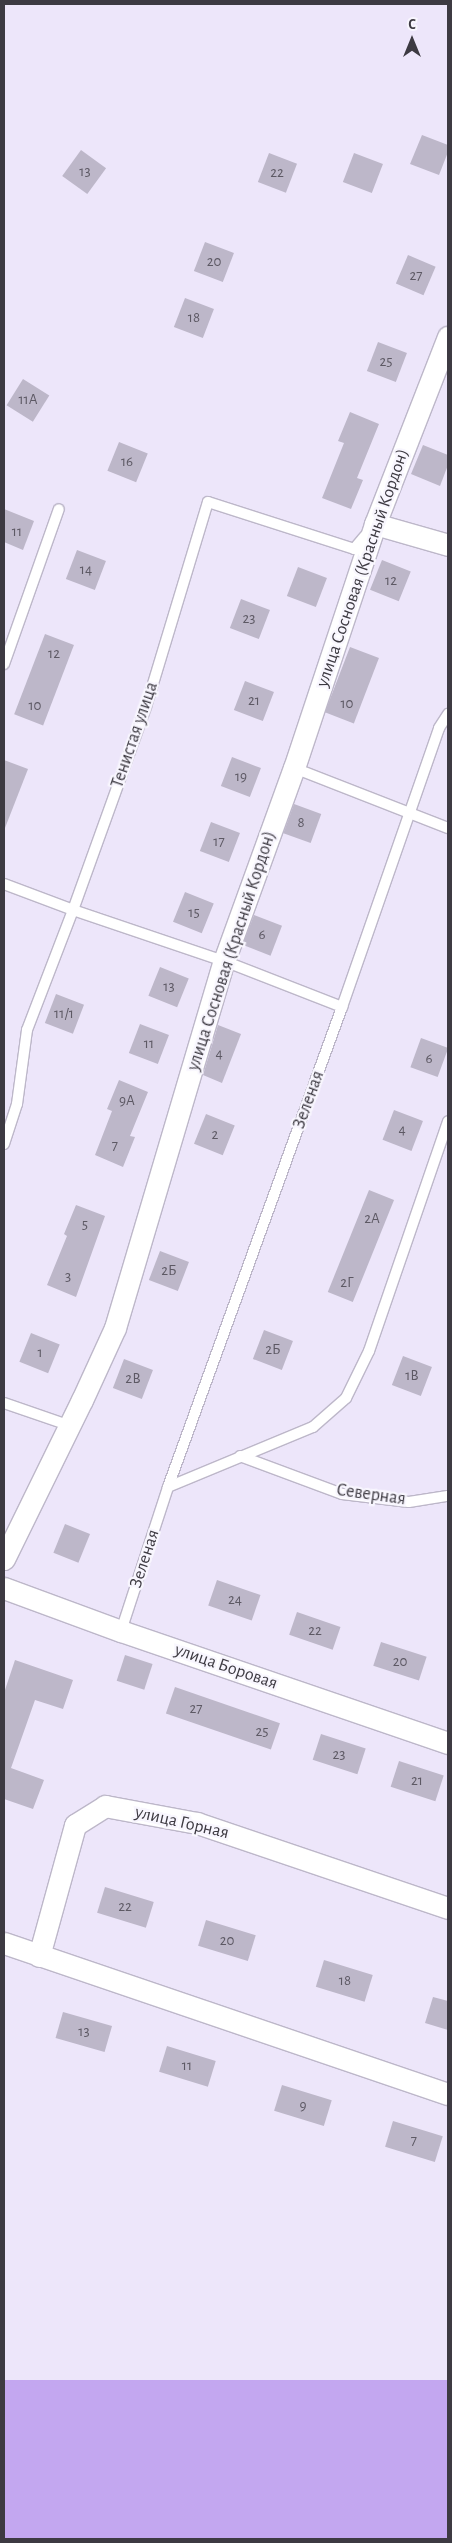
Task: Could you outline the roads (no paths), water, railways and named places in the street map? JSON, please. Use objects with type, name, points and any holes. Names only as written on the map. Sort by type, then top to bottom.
[{"type":"street","name":"улица Сосновая (Красный Кордон)","points":[[4,1559],[115,1328],[224,961],[294,768],[375,524],[448,336]]},
{"type":"street","points":[[375,524],[448,545]]},
{"type":"street","name":"улица Боровая","points":[[4,1588],[121,1631],[448,1743]]},
{"type":"street","name":"улица Горная","points":[[39,1956],[75,1825],[105,1806],[197,1823],[448,1908]]},
{"type":"street","points":[[7,1947],[39,1956],[448,2094]]},
{"type":"lane","name":"Тенистая улица","points":[[4,1144],[17,1104],[27,1030],[73,910],[146,707],[208,502],[354,549],[375,524]]},
{"type":"lane","points":[[4,664],[60,508]]},
{"type":"lane","name":"Зеленая","points":[[121,1631],[168,1487],[342,1007],[439,728],[448,714]]},
{"type":"lane","points":[[294,768],[448,828]]},
{"type":"lane","points":[[4,884],[73,910],[224,961],[342,1007]]},
{"type":"lane","points":[[168,1487],[313,1427],[346,1398],[369,1351],[448,1121]]},
{"type":"lane","points":[[4,1402],[68,1425]]},
{"type":"lane","name":"Северная","points":[[240,1456],[342,1494],[409,1502],[448,1496]]}]
